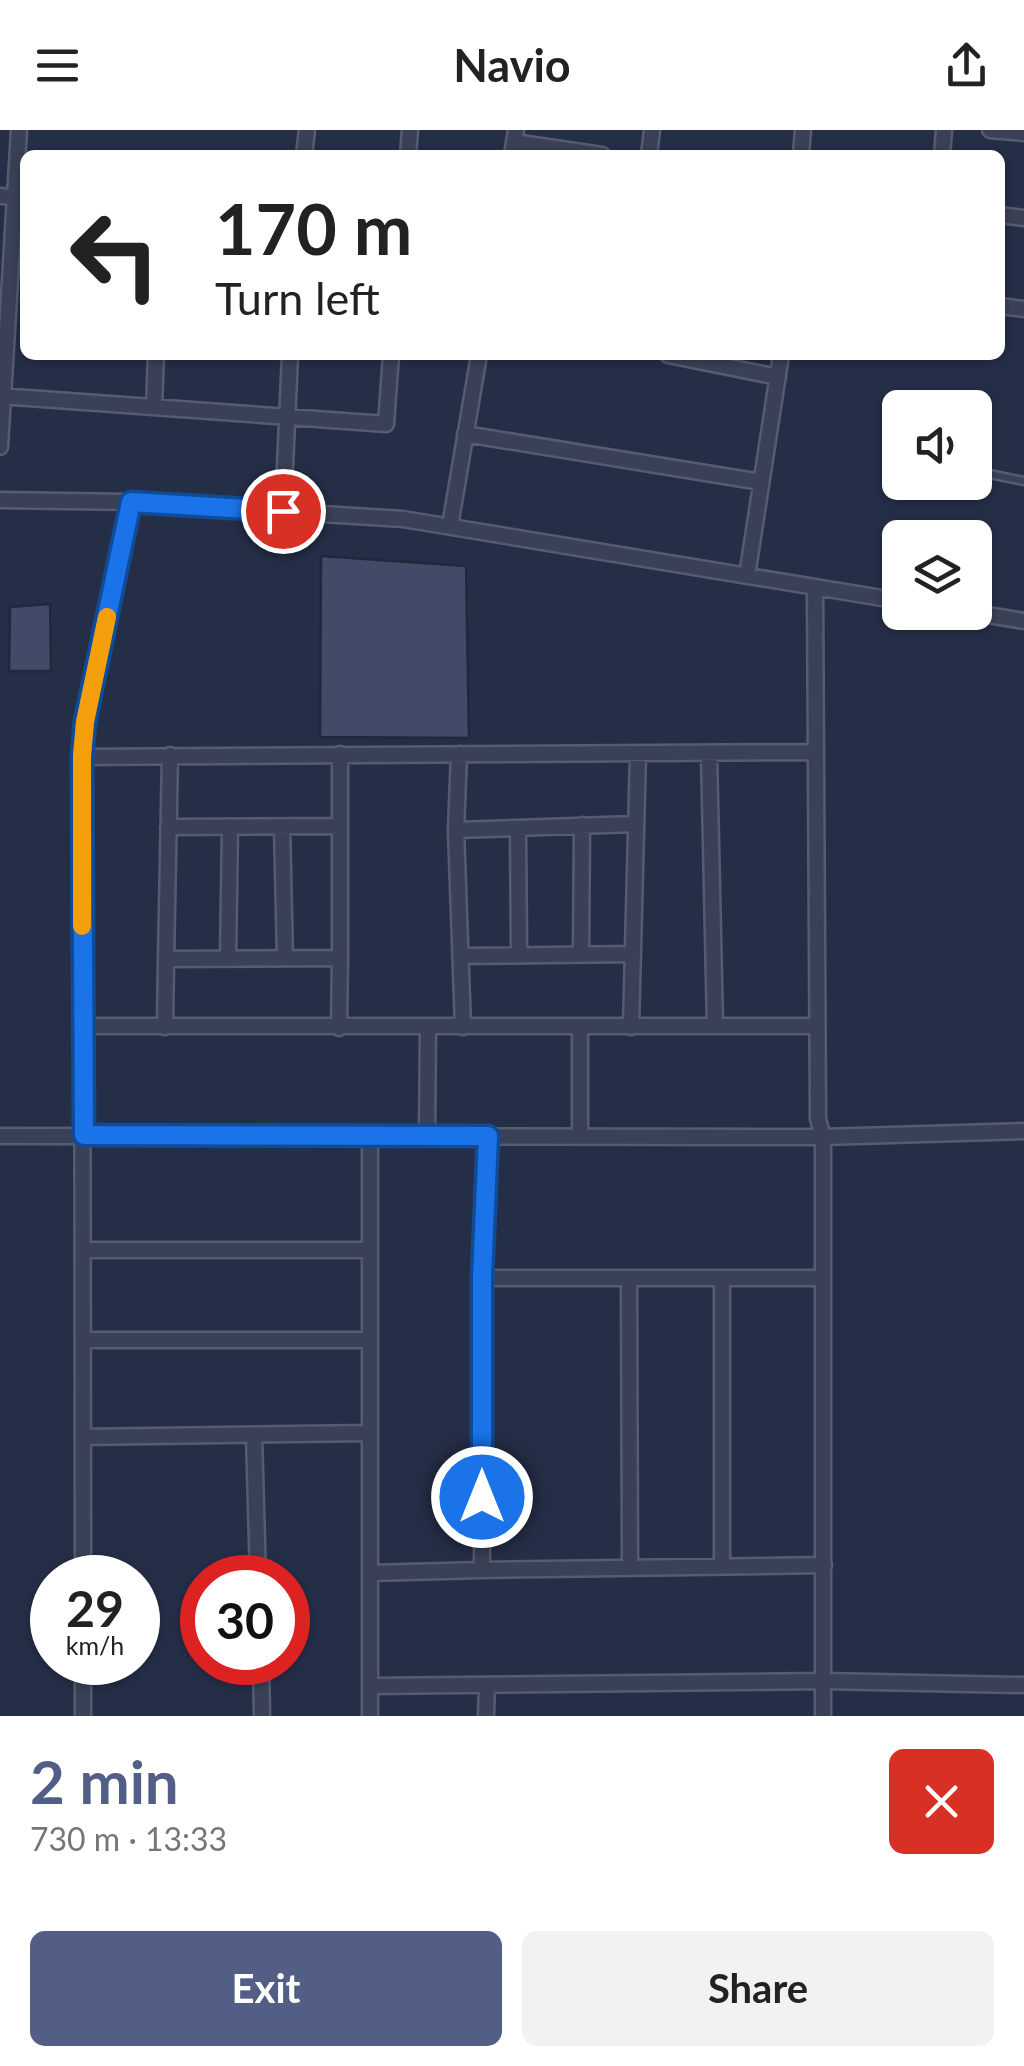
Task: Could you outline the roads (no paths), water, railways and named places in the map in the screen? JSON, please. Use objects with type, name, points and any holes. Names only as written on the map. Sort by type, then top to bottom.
[{"type":"street","points":[[0,448],[8,334],[5,283],[18,130]]},
{"type":"street","points":[[990,130],[1024,133]]},
{"type":"street","points":[[514,142],[568,150]]},
{"type":"street","points":[[8,334],[20,334]]},
{"type":"street","points":[[154,406],[156,360]]},
{"type":"street","points":[[283,511],[290,360]]},
{"type":"street","points":[[2,396],[386,424],[391,360]]},
{"type":"street","points":[[450,526],[477,360]]},
{"type":"street","points":[[693,360],[778,377]]},
{"type":"street","points":[[747,576],[780,360]]},
{"type":"street","points":[[466,434],[761,482]]},
{"type":"street","points":[[0,500],[131,502],[404,519],[882,599]]},
{"type":"street","points":[[83,1555],[82,756],[85,722],[131,502]]},
{"type":"street","points":[[815,588],[818,1120],[823,1137],[823,1716]]},
{"type":"street","points":[[992,616],[1024,621]]},
{"type":"street","points":[[82,756],[816,752]]},
{"type":"street","points":[[631,1026],[638,753]]},
{"type":"street","points":[[709,753],[715,1026]]},
{"type":"street","points":[[339,1028],[340,754]]},
{"type":"street","points":[[459,754],[456,830],[463,1027]]},
{"type":"street","points":[[165,1027],[170,755]]},
{"type":"street","points":[[456,830],[636,824]]},
{"type":"street","points":[[168,827],[340,826]]},
{"type":"street","points":[[581,954],[582,826]]},
{"type":"street","points":[[228,958],[230,827]]},
{"type":"street","points":[[282,827],[286,958]]},
{"type":"street","points":[[518,828],[519,955]]},
{"type":"street","points":[[460,956],[632,954]]},
{"type":"street","points":[[166,959],[340,958]]},
{"type":"street","points":[[82,1026],[818,1026]]},
{"type":"street","points":[[427,1137],[428,1027]]},
{"type":"street","points":[[580,1027],[580,1135]]},
{"type":"street","points":[[0,1136],[823,1137],[1024,1131]]},
{"type":"street","points":[[482,1570],[482,1278],[488,1136]]},
{"type":"street","points":[[370,1137],[370,1716]]},
{"type":"street","points":[[83,1250],[370,1250]]},
{"type":"street","points":[[482,1278],[824,1278]]},
{"type":"street","points":[[629,1278],[630,1568]]},
{"type":"street","points":[[722,1278],[722,1566]]},
{"type":"street","points":[[83,1340],[370,1340]]},
{"type":"street","points":[[83,1437],[370,1433]]},
{"type":"street","points":[[254,1434],[257,1555]]},
{"type":"street","points":[[370,1573],[824,1565]]},
{"type":"street","points":[[370,1686],[824,1680],[1024,1685]]},
{"type":"street","points":[[486,1716],[487,1684]]},
{"type":"street","points":[[83,1685],[83,1716]]},
{"type":"street","points":[[261,1685],[262,1716]]},
{"type":"lane","points":[[992,474],[1024,481]]}]
